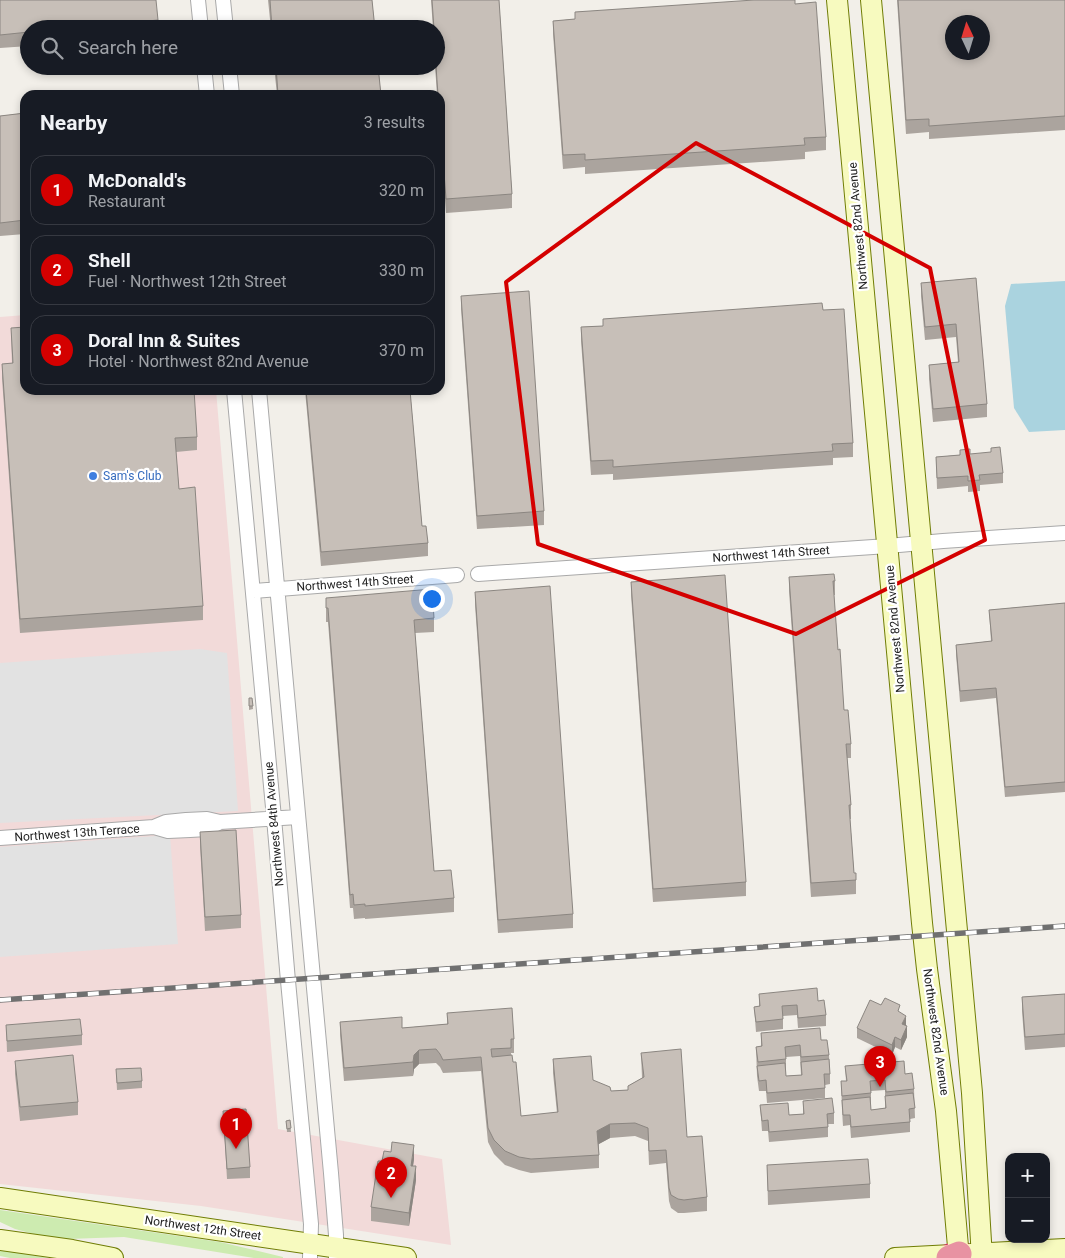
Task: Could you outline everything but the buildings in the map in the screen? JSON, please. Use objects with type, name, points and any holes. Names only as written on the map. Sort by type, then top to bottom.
[{"type":"street","points":[[198,0],[200,20]]},
{"type":"street","points":[[223,0],[225,20]]},
{"type":"street","name":"Northwest 82nd Avenue","points":[[837,0],[924,942],[966,1256]]},
{"type":"street","points":[[871,0],[973,1111],[966,1256]]},
{"type":"street","points":[[205,75],[206,90]]},
{"type":"street","points":[[230,75],[231,90]]},
{"type":"street","name":"Northwest 84th Avenue","points":[[235,395],[311,1218],[310,1251]]},
{"type":"street","name":"Northwest 84th Avenue","points":[[259,395],[331,1178],[336,1253]]},
{"type":"street","points":[[238,427],[262,425]]},
{"type":"street","name":"Northwest 14th Street","points":[[478,574],[1065,533]]},
{"type":"street","name":"Northwest 14th Street","points":[[253,591],[458,575]]},
{"type":"street","name":"Northwest 13th Terrace","points":[[0,838],[154,827],[166,822],[186,820],[207,819],[220,822],[298,817]]},
{"type":"street","name":"Northwest 12th Street","points":[[0,1198],[310,1251],[406,1258]]},
{"type":"street","points":[[0,1240],[113,1258]]},
{"type":"street","points":[[895,1258],[966,1256],[1065,1249]]},
{"type":"highlighted area","points":[[696,143],[930,268],[985,540],[796,634],[538,544],[506,282]]},
{"type":"shaded area","points":[[20,315],[20,395],[216,395],[278,1129],[442,1159],[451,1245],[201,1206],[0,1184],[0,317]]},
{"type":"shaded area","points":[[200,649],[227,653],[238,811],[0,823],[0,663]]},
{"type":"shaded area","points":[[170,835],[178,944],[0,957],[0,847]]},
{"type":"green space","points":[[0,1210],[220,1242],[283,1258],[254,1258],[124,1237],[68,1239],[34,1234],[15,1229],[0,1222]]},
{"type":"green space","points":[[0,1250],[49,1258],[10,1258],[0,1256]]},
{"type":"water","points":[[1065,281],[1065,430],[1029,432],[1014,408],[1005,306],[1011,284]]},
{"type":"railway","points":[[0,1000],[1065,926]]},
{"type":"place","name":"Sam's Club","points":[[93,476]]},
{"type":"place","name":"Doral Inn & Suites","points":[[880,1087]]},
{"type":"place","name":"McDonald's","points":[[236,1149]]},
{"type":"place","name":"Shell","points":[[391,1198]]}]
